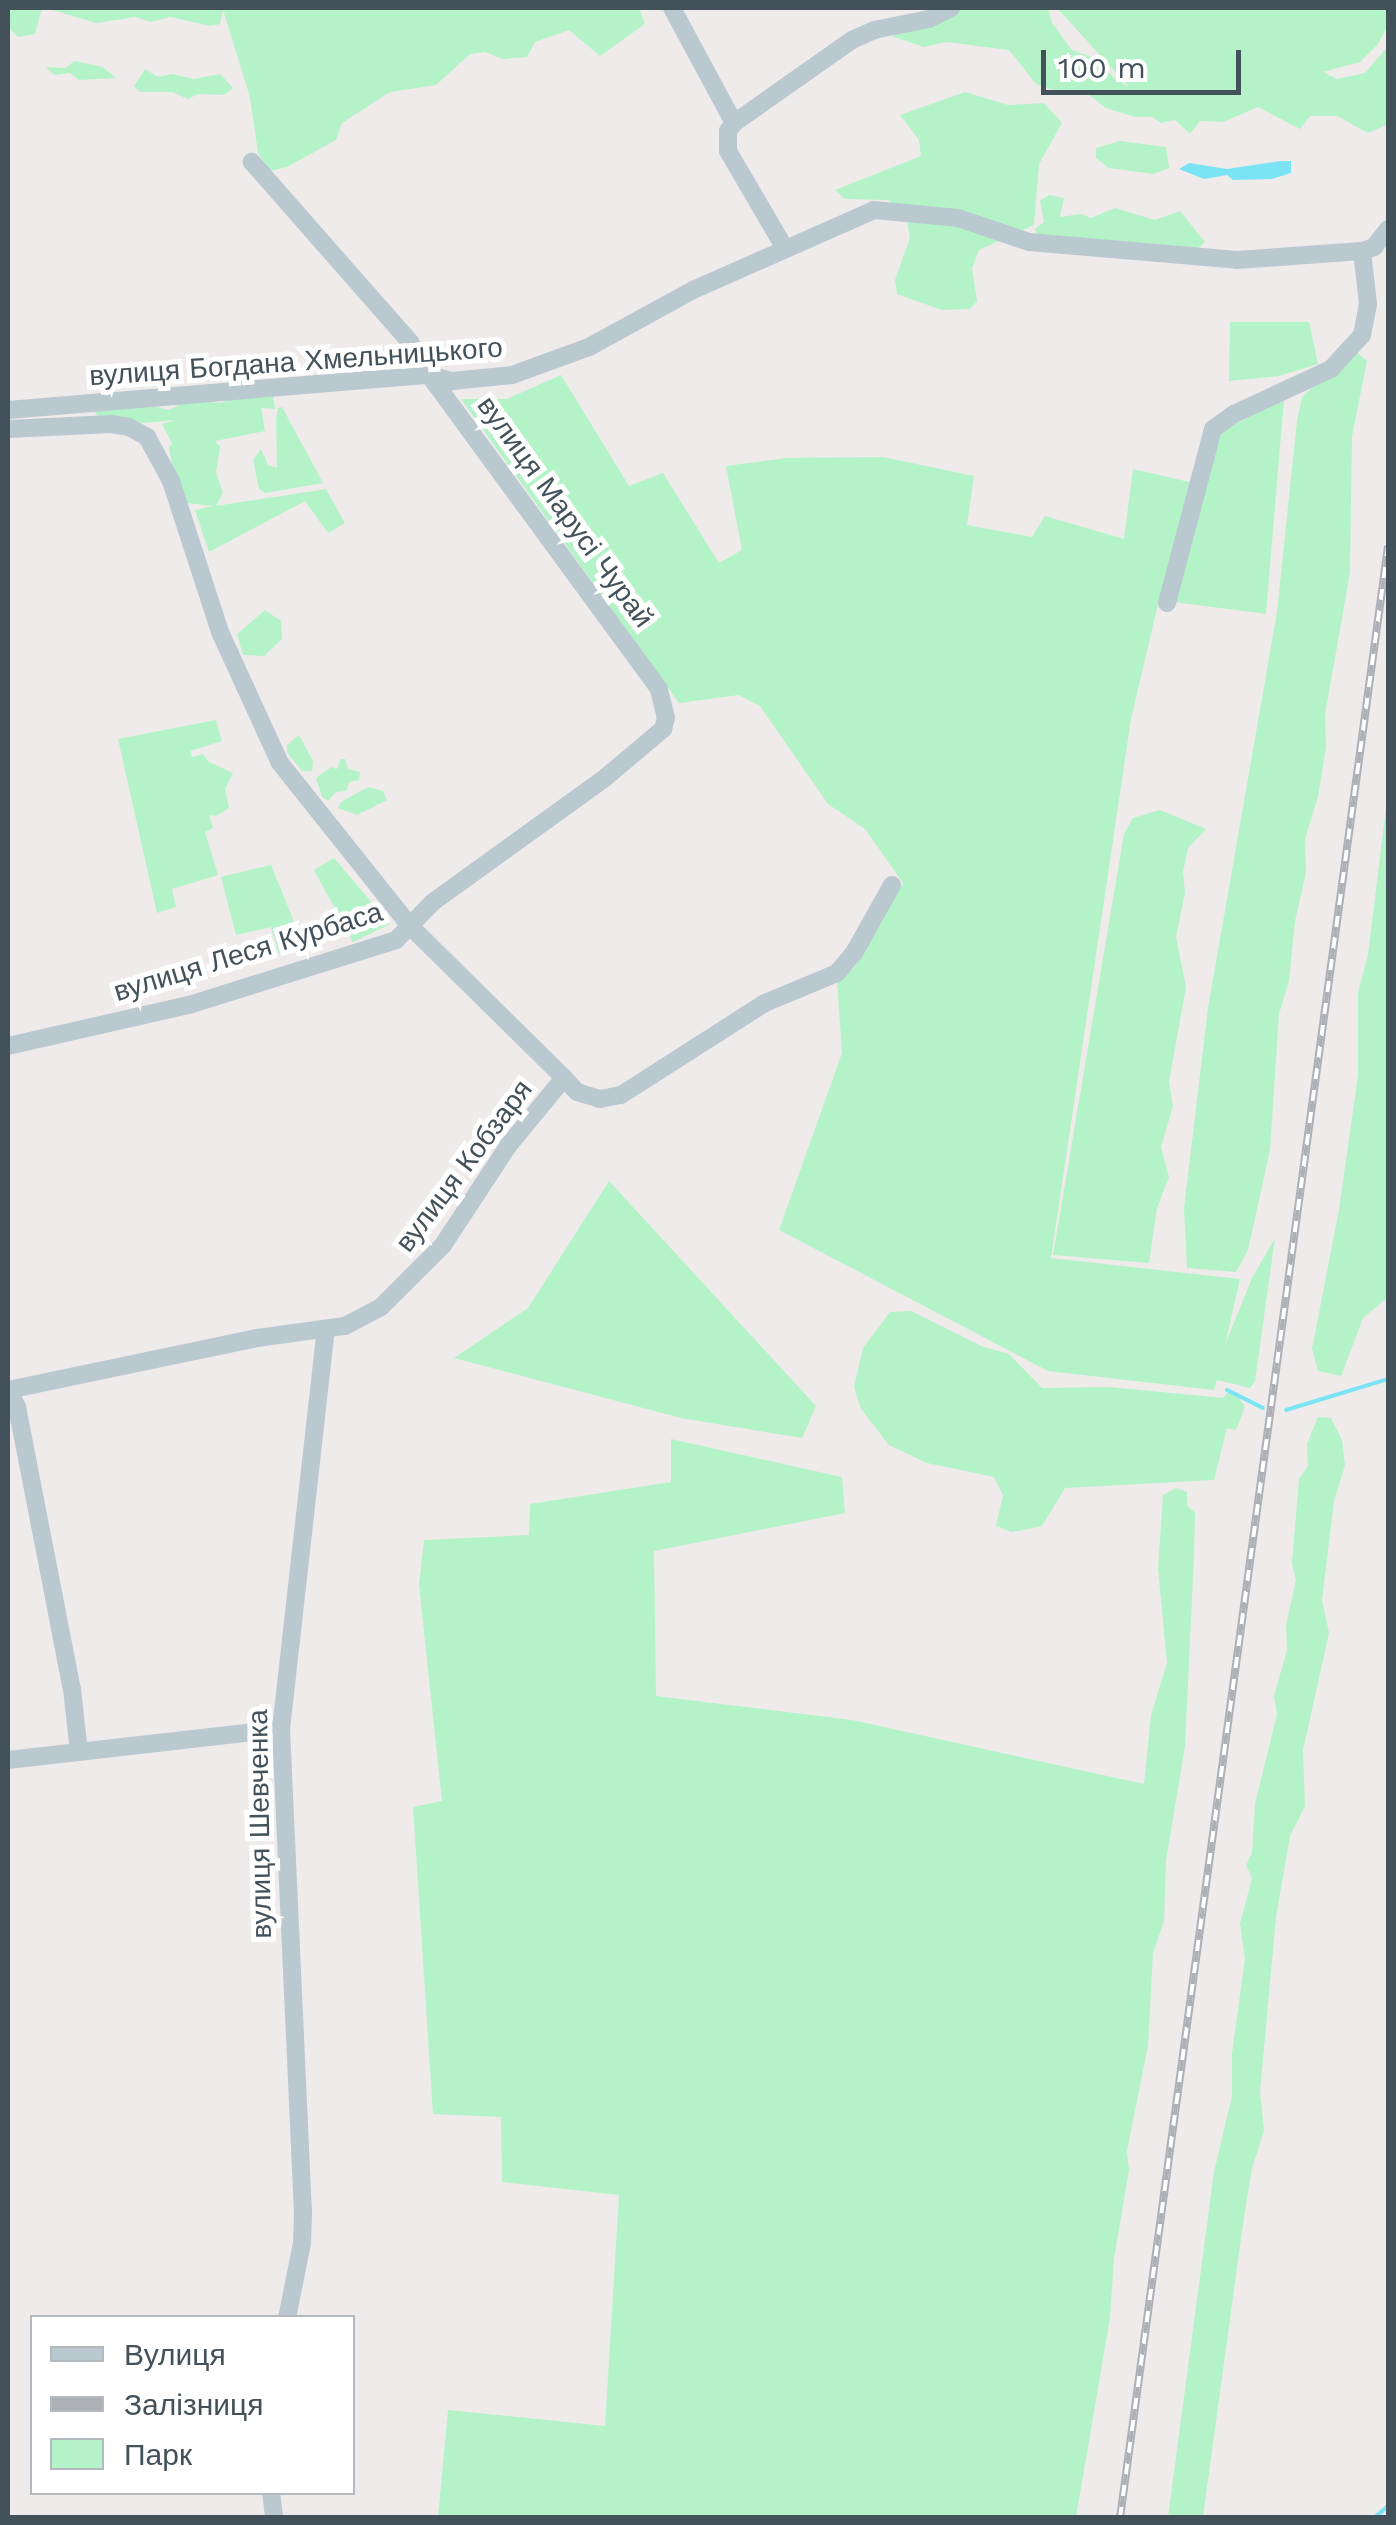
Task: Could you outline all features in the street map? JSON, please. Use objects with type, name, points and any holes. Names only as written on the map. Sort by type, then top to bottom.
[{"type":"street","points":[[672,8],[734,123]]},
{"type":"street","points":[[784,247],[728,151],[728,131],[852,40],[874,30],[929,19],[951,8]]},
{"type":"street","name":"вулиця Марусі Чурай","points":[[252,162],[410,342],[429,375],[659,689],[666,718]]},
{"type":"street","name":"вулиця Богдана Хмельницького","points":[[8,410],[429,375],[482,380],[537,367],[589,348],[693,290],[874,210],[897,209],[958,218],[1029,242],[1151,254],[1237,260],[1362,250]]},
{"type":"street","points":[[1167,603],[1214,429],[1234,414],[1331,370],[1353,345],[1367,322],[1362,250],[1374,247],[1388,229]]},
{"type":"street","points":[[8,429],[111,424],[129,427],[147,438],[170,480],[220,632],[280,763],[410,926],[564,1078]]},
{"type":"street","name":"вулиця Леся Курбаса","points":[[8,1046],[189,1005],[396,940],[462,880],[656,738],[666,718]]},
{"type":"street","name":"вулиця Кобзаря","points":[[8,1390],[258,1338],[345,1326],[381,1307],[444,1246],[508,1146],[564,1078],[577,1092],[600,1100],[622,1095],[765,1002],[837,973],[876,918],[892,886]]},
{"type":"street","name":"вулиця Шевченка","points":[[289,2315],[302,2243],[302,2213],[281,1729],[326,1330]]},
{"type":"street","points":[[8,1390],[17,1407],[72,1690],[79,1752]]},
{"type":"street","points":[[8,1760],[281,1729]]},
{"type":"green space","points":[[8,8],[42,8],[35,34],[18,37],[8,27]]},
{"type":"green space","points":[[46,8],[639,8],[645,24],[600,56],[569,30],[535,42],[527,57],[503,59],[485,52],[470,54],[436,85],[390,92],[342,123],[336,140],[287,167],[270,171],[258,153],[250,97],[223,10],[220,24],[210,26],[170,17],[150,22],[136,17],[96,23]]},
{"type":"green space","points":[[958,8],[1048,8],[1052,23],[1072,50],[1100,60],[1114,78],[1129,87],[1057,8],[1388,8],[1388,25],[1378,44],[1360,62],[1323,72],[1337,79],[1365,73],[1388,46],[1388,124],[1368,133],[1337,116],[1310,116],[1300,129],[1258,107],[1223,122],[1200,121],[1190,134],[1175,120],[1161,123],[1152,117],[1135,117],[1106,108],[1085,92],[1068,95],[1036,84],[1009,50],[946,42],[924,47],[891,36],[926,27]]},
{"type":"green space","points":[[74,61],[103,67],[116,78],[79,80],[70,73],[54,75],[46,67],[66,68]]},
{"type":"green space","points":[[145,69],[158,77],[172,74],[194,79],[220,74],[233,88],[224,95],[198,94],[188,99],[172,92],[140,92],[134,86]]},
{"type":"green space","points":[[965,92],[1008,105],[1044,103],[1062,123],[1039,164],[1034,225],[979,250],[972,268],[977,301],[970,309],[942,310],[897,294],[895,280],[910,238],[907,219],[888,200],[845,199],[835,190],[921,156],[919,140],[900,115]]},
{"type":"green space","points":[[1120,141],[1166,147],[1169,168],[1153,174],[1109,168],[1096,158],[1096,148]]},
{"type":"green space","points":[[1049,195],[1064,198],[1060,217],[1081,214],[1091,218],[1115,208],[1155,220],[1180,211],[1205,242],[1198,248],[1177,249],[1037,234],[1035,229],[1044,222],[1040,201]]},
{"type":"green space","points":[[1230,322],[1309,322],[1318,364],[1279,376],[1229,381]]},
{"type":"green space","points":[[1354,350],[1367,361],[1352,436],[1350,572],[1325,715],[1326,747],[1318,797],[1305,839],[1306,873],[1295,921],[1289,981],[1279,1014],[1270,1150],[1248,1250],[1236,1272],[1187,1268],[1184,1208],[1208,1008],[1277,612],[1297,421],[1302,397]]},
{"type":"green space","points":[[561,375],[629,486],[663,473],[719,563],[742,550],[726,466],[786,458],[883,457],[974,476],[967,525],[1032,537],[1045,516],[1124,539],[1133,469],[1202,485],[1216,434],[1284,399],[1266,614],[1159,600],[1131,719],[1051,1258],[1240,1279],[1225,1345],[1252,1278],[1275,1238],[1255,1381],[1250,1388],[1217,1380],[1214,1390],[1048,1371],[779,1230],[842,1053],[837,981],[854,968],[903,883],[865,829],[828,804],[760,706],[739,695],[679,703],[461,399],[507,399]]},
{"type":"green space","points":[[247,394],[273,394],[275,409],[261,408],[265,431],[215,441],[220,447],[216,472],[223,493],[216,506],[326,489],[345,523],[328,533],[305,501],[209,552],[195,510],[213,506],[187,503],[176,486],[169,448],[172,443],[162,424],[176,420],[143,423],[99,418],[95,412],[101,405],[145,404],[169,410],[189,400],[220,403]]},
{"type":"green space","points":[[282,407],[323,483],[265,493],[259,489],[253,460],[261,449],[268,465],[277,468],[276,420],[278,408]]},
{"type":"green space","points":[[265,610],[281,621],[282,639],[264,656],[243,655],[237,634]]},
{"type":"green space","points":[[216,720],[222,741],[190,751],[192,757],[203,754],[209,762],[233,773],[225,789],[229,808],[216,816],[209,815],[213,828],[205,832],[218,875],[172,889],[176,907],[157,913],[118,739]]},
{"type":"green space","points":[[299,735],[313,761],[312,771],[302,771],[287,752],[287,745]]},
{"type":"green space","points":[[341,759],[345,759],[348,769],[360,772],[359,780],[349,782],[346,791],[336,792],[328,801],[322,797],[316,778],[331,767],[337,769]]},
{"type":"green space","points":[[368,787],[383,791],[387,800],[357,815],[338,808],[341,802]]},
{"type":"green space","points":[[1388,791],[1388,1297],[1363,1318],[1341,1376],[1318,1371],[1312,1349],[1339,1210],[1358,1075],[1358,992],[1368,955]]},
{"type":"green space","points":[[1160,810],[1206,829],[1188,848],[1183,872],[1185,893],[1176,937],[1186,987],[1169,1082],[1173,1106],[1161,1147],[1169,1177],[1157,1208],[1149,1263],[1053,1255],[1124,834],[1133,818]]},
{"type":"green space","points":[[334,858],[390,924],[353,942],[314,870]]},
{"type":"green space","points":[[271,865],[303,944],[279,954],[271,927],[236,935],[221,877]]},
{"type":"green space","points":[[609,1181],[816,1406],[802,1438],[681,1418],[454,1358],[528,1308]]},
{"type":"green space","points":[[911,1311],[981,1346],[1009,1354],[1042,1388],[1109,1387],[1223,1398],[1227,1393],[1238,1396],[1245,1407],[1236,1430],[1227,1428],[1214,1480],[1065,1488],[1042,1526],[1012,1532],[996,1526],[1003,1495],[994,1477],[927,1463],[889,1445],[861,1409],[854,1387],[863,1348],[890,1312]]},
{"type":"green space","points":[[1318,1417],[1331,1418],[1342,1440],[1345,1465],[1334,1501],[1322,1600],[1329,1633],[1303,1750],[1305,1806],[1290,1836],[1276,1917],[1260,2092],[1264,2131],[1252,2168],[1243,2224],[1203,2517],[1168,2517],[1214,2172],[1232,2096],[1232,2053],[1245,1959],[1240,1924],[1252,1878],[1246,1865],[1252,1853],[1255,1804],[1277,1714],[1274,1696],[1287,1650],[1286,1625],[1296,1580],[1292,1563],[1299,1479],[1308,1466],[1307,1444]]},
{"type":"green space","points":[[671,1439],[842,1477],[845,1513],[654,1551],[656,1696],[852,1720],[1144,1784],[1151,1715],[1167,1663],[1158,1568],[1163,1495],[1176,1488],[1187,1492],[1187,1505],[1195,1513],[1185,1746],[1166,1861],[1164,1921],[1153,1953],[1148,2046],[1127,2151],[1129,2170],[1114,2258],[1110,2318],[1076,2517],[438,2517],[448,2410],[605,2426],[619,2195],[502,2182],[501,2117],[433,2114],[413,1807],[442,1801],[419,1585],[424,1540],[529,1535],[530,1504],[671,1482]]},
{"type":"water","points":[[1291,161],[1291,173],[1272,179],[1233,180],[1227,175],[1204,179],[1179,169],[1189,163],[1227,169]]},
{"type":"waterway","points":[[1286,1410],[1388,1379]]},
{"type":"waterway","points":[[1227,1390],[1263,1408]]},
{"type":"waterway","points":[[1374,2518],[1388,2506]]},
{"type":"railway","points":[[1120,2518],[1388,546]]}]
